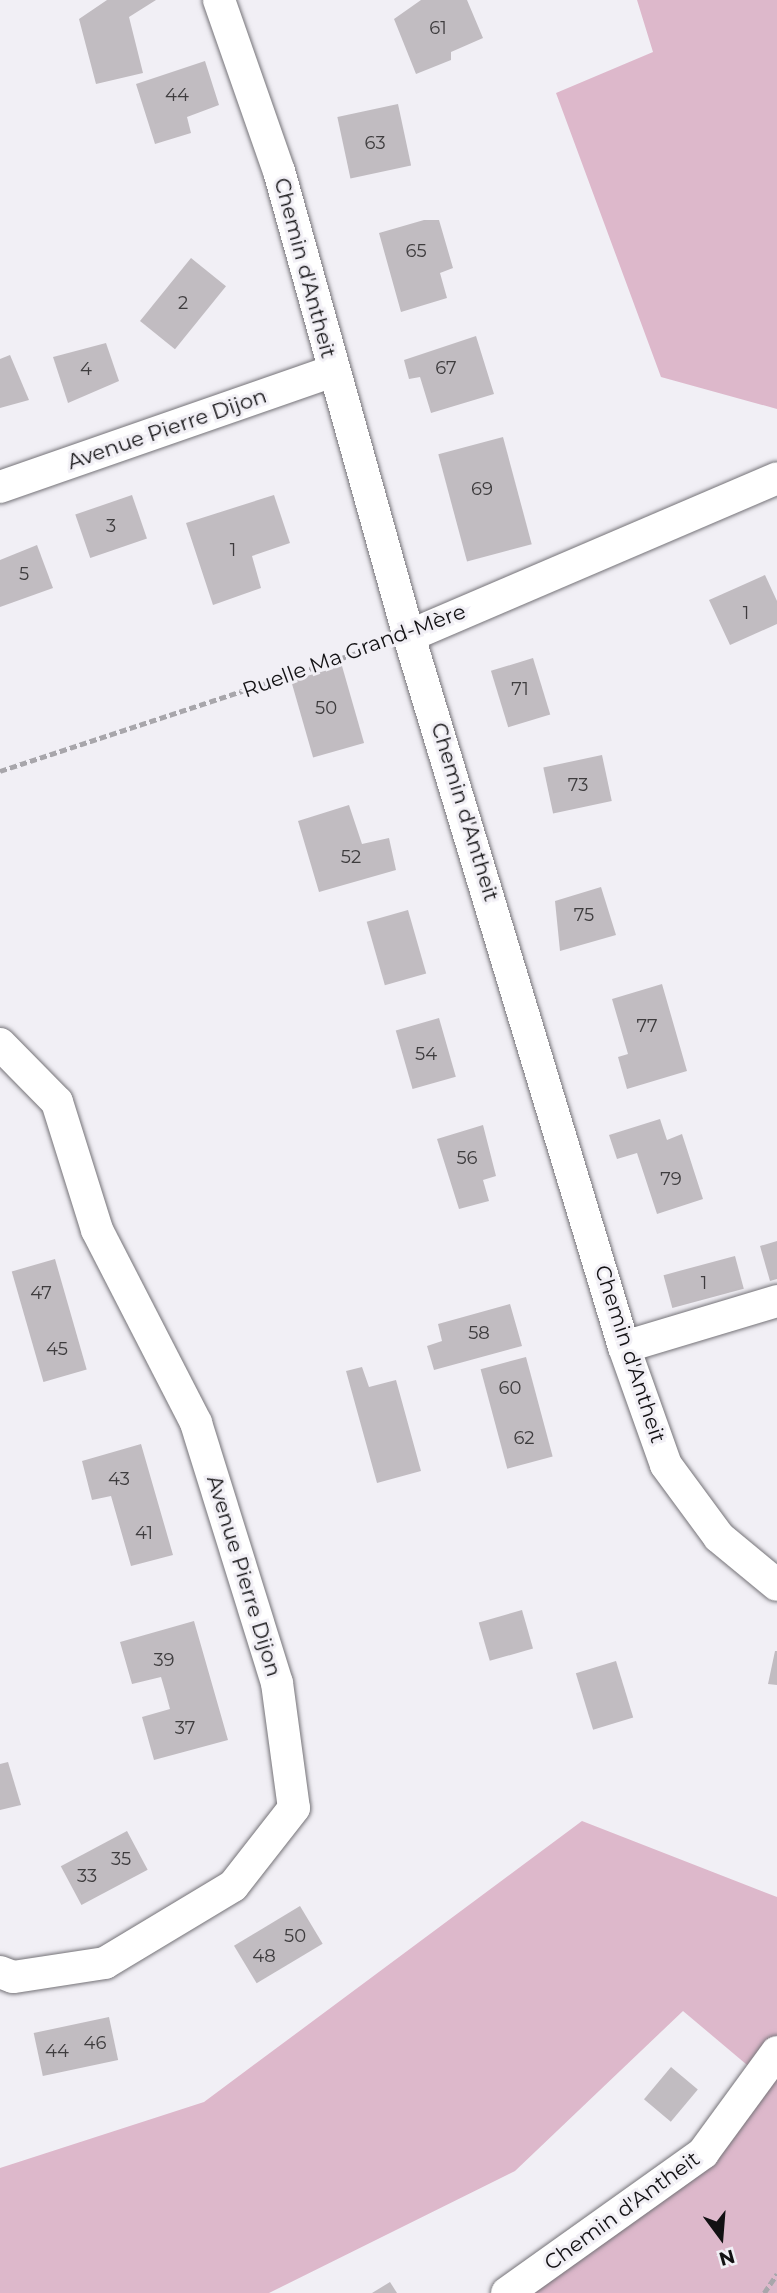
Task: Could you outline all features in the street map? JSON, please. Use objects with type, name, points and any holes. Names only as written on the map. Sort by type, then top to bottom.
[{"type":"street","name":"Chemin d'Antheit","points":[[219,0],[279,172],[409,636],[624,1347],[666,1465],[719,1537],[777,1585]]},
{"type":"street","name":"Avenue Pierre Dijon","points":[[0,487],[333,371]]},
{"type":"street","name":"Ruelle Ma Grand-Mère","points":[[409,636],[777,478]]},
{"type":"street","name":"Avenue Pierre Dijon","points":[[0,1044],[57,1102],[97,1230],[196,1423],[277,1683],[294,1808],[233,1886],[105,1963],[13,1977],[0,1972]]},
{"type":"street","points":[[624,1347],[777,1301]]},
{"type":"street","name":"Chemin d'Antheit","points":[[507,2293],[703,2153],[777,2052]]},
{"type":"path","name":"Ruelle Ma Grand-Mère","points":[[0,771],[409,636]]},
{"type":"path","points":[[764,2293],[777,2274]]},
{"type":"shaded area","points":[[637,0],[777,0],[777,409],[661,377],[556,93],[653,52]]},
{"type":"shaded area","points":[[582,1821],[777,1897],[777,2293],[507,2293],[703,2153],[759,2075],[683,2011],[515,2171],[269,2293],[0,2293],[0,2168],[204,2102]]},
{"type":"building","points":[[107,0],[156,0],[129,17],[143,73],[96,84],[79,19]]},
{"type":"building","points":[[421,0],[467,0],[483,38],[451,52],[451,60],[416,74],[394,19]]},
{"type":"building","points":[[205,61],[219,105],[187,117],[191,133],[155,144],[136,84]]},
{"type":"building","points":[[398,104],[411,166],[350,179],[337,117]]},
{"type":"building","points":[[424,220],[439,220],[453,268],[440,273],[447,298],[401,312],[379,233]]},
{"type":"building","points":[[191,258],[226,286],[175,349],[140,321]]},
{"type":"building","points":[[476,336],[494,394],[431,413],[420,377],[409,379],[404,360]]},
{"type":"building","points":[[106,343],[119,381],[68,403],[53,357]]},
{"type":"building","points":[[10,355],[29,400],[0,408],[0,359]]},
{"type":"building","points":[[503,437],[532,544],[467,562],[438,454]]},
{"type":"building","points":[[132,495],[147,538],[90,558],[75,515]]},
{"type":"building","points":[[274,495],[290,543],[252,556],[261,588],[213,605],[186,523]]},
{"type":"building","points":[[37,545],[53,588],[0,607],[0,560]]},
{"type":"building","points":[[765,575],[777,601],[777,624],[730,645],[709,600]]},
{"type":"building","points":[[533,658],[550,714],[508,727],[491,671]]},
{"type":"building","points":[[342,666],[364,743],[313,758],[291,681]]},
{"type":"building","points":[[602,755],[612,801],[553,813],[543,767]]},
{"type":"building","points":[[349,805],[362,844],[389,838],[396,870],[319,892],[298,821]]},
{"type":"building","points":[[601,887],[616,935],[560,951],[555,901]]},
{"type":"building","points":[[408,910],[426,973],[385,985],[367,922]]},
{"type":"building","points":[[662,984],[687,1071],[627,1089],[618,1057],[628,1054],[612,999]]},
{"type":"building","points":[[439,1018],[456,1077],[413,1089],[396,1030]]},
{"type":"building","points":[[660,1119],[667,1140],[682,1134],[703,1199],[657,1214],[637,1153],[617,1159],[609,1135]]},
{"type":"building","points":[[483,1125],[496,1176],[483,1180],[489,1201],[459,1209],[437,1139]]},
{"type":"building","points":[[777,1241],[777,1279],[770,1281],[760,1246]]},
{"type":"building","points":[[735,1256],[744,1289],[672,1308],[664,1275]]},
{"type":"building","points":[[55,1259],[87,1370],[43,1382],[12,1271]]},
{"type":"building","points":[[510,1304],[522,1346],[434,1370],[427,1346],[442,1341],[438,1324]]},
{"type":"building","points":[[526,1357],[553,1456],[507,1469],[481,1369]]},
{"type":"building","points":[[362,1367],[369,1387],[396,1380],[421,1471],[377,1483],[346,1371]]},
{"type":"building","points":[[141,1444],[173,1555],[131,1566],[111,1496],[92,1500],[82,1461]]},
{"type":"building","points":[[522,1610],[533,1648],[490,1661],[479,1622]]},
{"type":"building","points":[[194,1621],[228,1740],[154,1760],[142,1717],[170,1709],[166,1694],[161,1677],[132,1684],[120,1642]]},
{"type":"building","points":[[777,1651],[777,1685],[768,1684]]},
{"type":"building","points":[[616,1661],[633,1717],[593,1730],[576,1673]]},
{"type":"building","points":[[8,1762],[21,1805],[0,1810],[0,1764]]},
{"type":"building","points":[[127,1831],[148,1870],[81,1905],[61,1866]]},
{"type":"building","points":[[300,1906],[323,1944],[257,1983],[234,1946]]},
{"type":"building","points":[[109,2017],[118,2060],[43,2076],[34,2033]]},
{"type":"building","points":[[671,2067],[698,2089],[671,2122],[644,2099]]},
{"type":"building","points":[[390,2282],[397,2293],[372,2293]]}]
